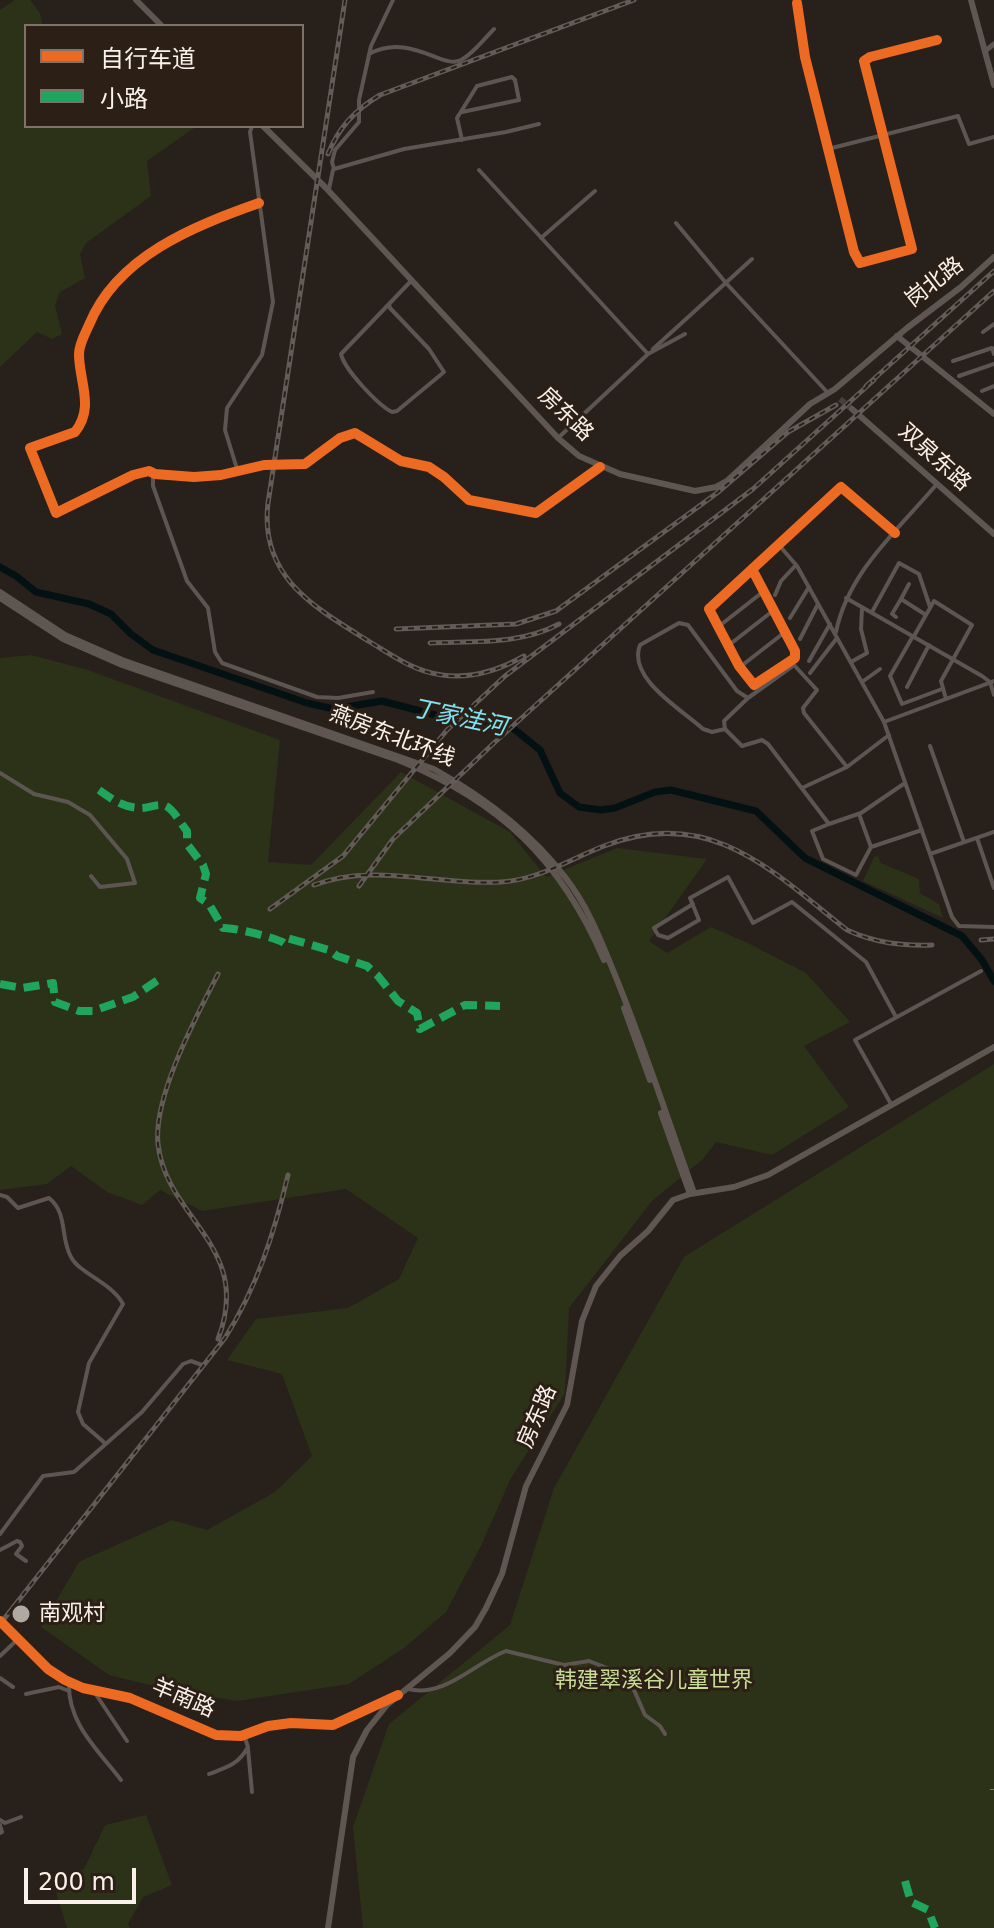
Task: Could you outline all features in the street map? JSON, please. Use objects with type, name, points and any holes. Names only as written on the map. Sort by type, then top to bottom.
[{"type":"main road","points":[[136,0],[160,24]]},
{"type":"main road","points":[[971,0],[994,85]]},
{"type":"main road","points":[[985,51],[994,73]]},
{"type":"main road","name":"房东路","points":[[265,128],[327,190],[558,438],[579,456],[600,467],[695,491],[716,487],[727,481],[810,404],[830,392],[897,336]]},
{"type":"main road","name":"岗北路","points":[[897,336],[961,287],[994,257]]},
{"type":"main road","points":[[897,336],[994,414]]},
{"type":"main road","points":[[830,392],[840,399]]},
{"type":"main road","name":"双泉东路","points":[[852,409],[994,534]]},
{"type":"main road","name":"燕房东北环线","points":[[0,595],[63,639],[122,665],[431,774],[471,795],[505,821],[565,880],[581,909],[639,1046],[692,1193]]},
{"type":"main road","name":"房东路","points":[[328,1928],[353,1757],[367,1730],[398,1695],[450,1653],[475,1627],[502,1574],[526,1486],[567,1405],[582,1321],[596,1286],[620,1256],[648,1231],[677,1198],[734,1187],[768,1175],[994,1047]]},
{"type":"street","points":[[327,190],[334,169],[335,150],[359,122],[359,100],[369,54],[393,0]]},
{"type":"street","points":[[797,3],[805,57],[854,252],[860,263],[912,249],[865,59],[937,40]]},
{"type":"street","points":[[369,54],[382,47],[397,45],[452,62],[461,60],[494,29]]},
{"type":"street","points":[[985,51],[994,47]]},
{"type":"street","points":[[462,112],[519,100],[515,80],[512,77],[477,86],[462,112],[457,122],[462,140]]},
{"type":"street","points":[[828,149],[958,116],[969,144],[994,137]]},
{"type":"street","points":[[334,169],[404,149],[539,124]]},
{"type":"street","points":[[238,472],[225,430],[227,408],[262,355],[273,302],[251,128]]},
{"type":"street","points":[[479,170],[648,354]]},
{"type":"street","points":[[541,238],[595,191]]},
{"type":"street","points":[[259,203],[209,221],[164,243],[105,294],[94,312],[79,351],[87,401],[79,428],[30,448],[56,513],[133,475],[149,471],[194,477],[238,472],[264,465],[305,464],[340,438],[355,433],[401,461],[429,467],[469,500],[536,513],[600,467]]},
{"type":"street","points":[[676,223],[777,341],[830,392]]},
{"type":"street","points":[[558,438],[752,259]]},
{"type":"street","points":[[389,304],[429,349],[444,372],[392,412],[346,366],[341,354],[411,280]]},
{"type":"street","points":[[983,332],[994,324]]},
{"type":"street","points":[[648,354],[685,334]]},
{"type":"street","points":[[953,361],[992,348],[994,354]]},
{"type":"street","points":[[959,376],[994,364]]},
{"type":"street","points":[[982,391],[994,386]]},
{"type":"street","points":[[153,473],[153,486],[187,581],[208,608],[215,652],[222,663],[317,697],[338,698],[373,692]]},
{"type":"street","points":[[810,673],[836,636],[846,598],[861,572],[936,485]]},
{"type":"street","points":[[752,569],[795,651],[795,658],[754,685],[740,667],[709,609],[778,544],[841,487],[895,533]]},
{"type":"street","points":[[778,544],[796,565],[884,722],[952,917],[959,926],[994,927]]},
{"type":"street","points":[[872,612],[899,563],[919,574],[930,607]]},
{"type":"street","points":[[775,595],[781,581],[796,565]]},
{"type":"street","points":[[896,617],[892,614],[909,584]]},
{"type":"street","points":[[790,618],[809,587]]},
{"type":"street","points":[[718,627],[764,591]]},
{"type":"street","points":[[846,598],[992,682]]},
{"type":"street","points":[[901,599],[926,615]]},
{"type":"street","points":[[942,689],[902,704],[890,676],[934,601],[972,625],[941,681],[946,699]]},
{"type":"street","points":[[800,639],[818,604]]},
{"type":"street","points":[[851,662],[867,653],[861,629],[862,607]]},
{"type":"street","points":[[728,646],[774,610]]},
{"type":"street","points":[[725,729],[712,732],[703,729],[649,683],[639,664],[637,655],[640,645],[679,623],[688,625],[737,691],[748,698]]},
{"type":"street","points":[[809,661],[830,624]]},
{"type":"street","points":[[740,667],[785,632]]},
{"type":"street","points":[[907,687],[929,645]]},
{"type":"street","points":[[725,729],[726,718],[794,665],[817,690],[803,708],[804,713],[847,767]]},
{"type":"street","points":[[862,682],[880,669]]},
{"type":"street","points":[[992,682],[994,695]]},
{"type":"street","points":[[884,722],[992,682]]},
{"type":"street","points":[[725,729],[743,746],[763,740],[829,824]]},
{"type":"street","points":[[802,788],[847,767],[889,735]]},
{"type":"street","points":[[930,746],[964,842]]},
{"type":"street","points":[[0,773],[34,794],[68,802],[90,815],[127,859],[135,883],[100,887],[91,876]]},
{"type":"street","points":[[905,783],[859,814],[812,831],[823,859],[856,875],[871,847],[922,830]]},
{"type":"street","points":[[859,814],[871,847]]},
{"type":"street","points":[[930,854],[994,832]]},
{"type":"street","points":[[977,838],[994,888]]},
{"type":"street","points":[[984,860],[994,857]]},
{"type":"street","points":[[693,904],[654,928],[658,935],[668,938],[699,920],[693,904],[690,898],[728,877],[753,923],[792,902],[866,962],[896,1017]]},
{"type":"street","points":[[891,1104],[855,1040],[981,971]]},
{"type":"street","points":[[0,1195],[7,1197],[18,1208],[49,1198],[54,1202],[62,1217],[65,1240],[74,1262],[113,1290],[123,1304],[89,1363],[78,1412],[83,1424],[106,1444]]},
{"type":"street","points":[[0,1534],[43,1476],[74,1472],[142,1412],[183,1364],[191,1361],[202,1365]]},
{"type":"street","points":[[0,1550],[20,1542],[22,1546],[16,1554],[26,1561]]},
{"type":"street","name":"羊南路","points":[[11,1633],[48,1669],[69,1682],[143,1703],[216,1735],[244,1735],[268,1726],[291,1723],[333,1725],[398,1695]]},
{"type":"street","points":[[0,1656],[17,1640]]},
{"type":"street","points":[[406,1688],[417,1691],[452,1682],[506,1651],[564,1665],[589,1661],[615,1671],[628,1683],[645,1715],[665,1734]]},
{"type":"street","points":[[0,1678],[13,1687]]},
{"type":"street","points":[[69,1682],[73,1714],[121,1780]]},
{"type":"street","points":[[26,1694],[59,1687],[69,1691]]},
{"type":"street","points":[[93,1690],[127,1741]]},
{"type":"street","points":[[244,1735],[252,1792]]},
{"type":"street","points":[[209,1774],[233,1766],[248,1747]]},
{"type":"street","points":[[0,1833],[0,1823],[21,1817]]},
{"type":"green space","points":[[15,0],[30,0],[40,13],[43,24],[24,24],[24,128],[194,128],[147,161],[151,196],[86,243],[80,254],[85,278],[60,292],[55,305],[62,334],[52,339],[37,332],[0,367],[0,10]]},
{"type":"green space","points":[[31,655],[85,669],[280,740],[268,862],[311,865],[401,772],[510,832],[546,877],[617,848],[707,859],[649,941],[667,953],[711,927],[806,973],[850,1022],[804,1046],[849,1107],[772,1155],[716,1142],[703,1159],[652,1201],[569,1308],[565,1393],[511,1478],[481,1546],[446,1612],[404,1648],[349,1684],[237,1701],[166,1689],[109,1675],[41,1627],[79,1562],[172,1520],[207,1530],[275,1492],[312,1456],[282,1374],[227,1360],[256,1319],[348,1308],[399,1279],[418,1238],[346,1189],[202,1211],[160,1190],[142,1205],[107,1192],[71,1166],[47,1184],[0,1190],[0,658]]},
{"type":"green space","points":[[878,856],[881,863],[919,879],[920,893],[939,904],[943,918],[863,881],[874,857]]},
{"type":"green space","name":"韩建翠溪谷儿童世界","points":[[994,1064],[994,1928],[363,1928],[353,1827],[389,1724],[510,1625],[554,1488],[684,1257]]},
{"type":"green space","points":[[146,1815],[172,1885],[143,1897],[128,1924],[130,1928],[67,1928],[52,1879],[84,1869],[105,1825]]},
{"type":"waterway","name":"丁家洼河","points":[[0,567],[36,592],[89,604],[111,614],[153,650],[307,703],[334,709],[382,701],[470,724],[509,725],[540,750],[560,793],[579,807],[615,808],[655,792],[671,790],[756,811],[805,858],[962,936],[994,981]]},
{"type":"tunnel","points":[[840,399],[852,409]]},
{"type":"tunnel","points":[[0,1621],[11,1633]]},
{"type":"railway","points":[[345,0],[268,503],[268,529],[273,552],[282,571],[312,603],[413,667],[432,673],[464,676],[495,670],[524,656]]},
{"type":"railway","points":[[328,154],[349,120],[380,95],[634,0]]},
{"type":"railway","points":[[866,386],[994,271]]},
{"type":"railway","points":[[359,886],[393,839],[495,742],[994,291]]},
{"type":"railway","points":[[270,909],[343,856],[447,730],[505,676],[753,489],[874,380]]},
{"type":"railway","points":[[396,629],[516,624],[556,611],[717,493],[788,432],[836,405]]},
{"type":"railway","points":[[430,643],[513,639],[559,624]]},
{"type":"railway","points":[[314,885],[360,875],[478,882],[515,880],[641,835],[676,833],[707,839],[736,850],[792,886],[847,930],[889,943],[932,945]]},
{"type":"railway","points":[[981,940],[994,939]]},
{"type":"railway","points":[[218,974],[178,1058],[158,1125],[158,1144],[164,1170],[217,1256],[225,1280],[226,1307],[218,1339]]},
{"type":"railway","points":[[0,1624],[225,1338],[263,1260],[288,1175]]},
{"type":"marked path","points":[[99,790],[129,806],[163,805],[172,811],[187,831],[187,844],[206,874],[200,898],[209,904],[223,928],[254,933],[284,943],[287,938],[329,950],[337,956],[367,966],[398,1001],[417,1013],[420,1029],[465,1005],[500,1006]]},
{"type":"marked path","points":[[0,984],[22,988],[53,983],[55,1002],[79,1011],[93,1011],[133,997],[158,980]]},
{"type":"marked path","points":[[905,1881],[911,1902],[928,1910],[935,1928]]},
{"type":"cycle path","points":[[797,3],[805,57],[854,252],[860,263],[912,249],[864,61],[937,40]]},
{"type":"cycle path","points":[[259,203],[209,222],[160,247],[118,280],[102,301],[79,350],[85,404],[81,423],[75,432],[30,448],[56,513],[133,475],[149,471],[194,477],[221,475],[264,465],[305,464],[340,438],[355,433],[401,461],[429,467],[469,500],[536,513],[600,467]]},
{"type":"cycle path","points":[[752,569],[795,651],[795,658],[754,685],[739,666],[709,609],[841,487],[895,533]]},
{"type":"cycle path","points":[[0,1621],[48,1669],[65,1680],[83,1688],[130,1698],[216,1735],[241,1736],[268,1726],[291,1723],[333,1725],[398,1695]]},
{"type":"place","name":"南观村","points":[[21,1614]]}]
